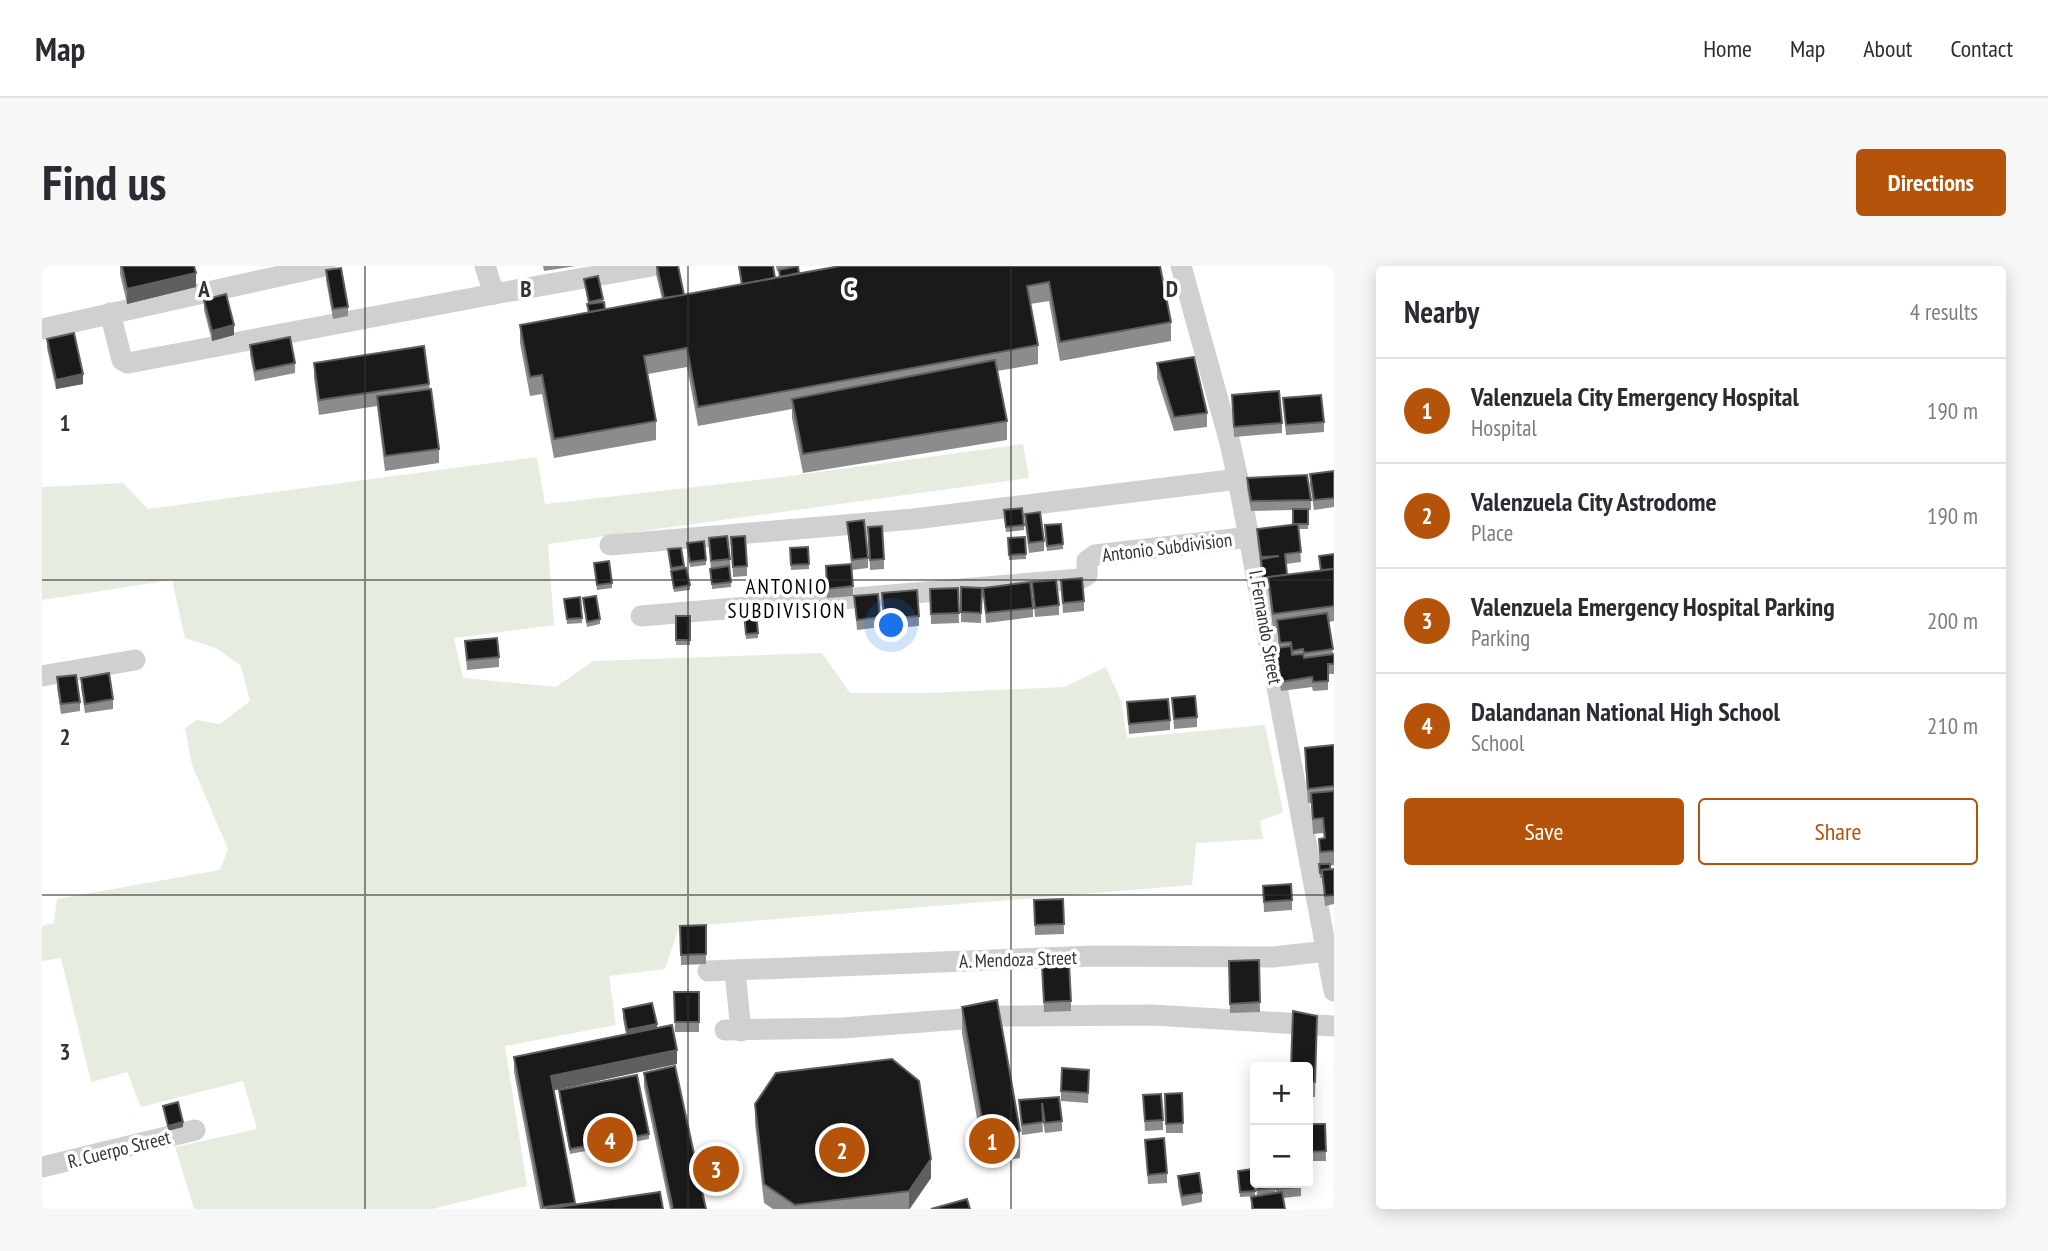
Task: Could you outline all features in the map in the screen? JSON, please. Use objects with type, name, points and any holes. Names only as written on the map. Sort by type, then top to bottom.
[{"type":"street","points":[[42,328],[325,266]]},
{"type":"street","points":[[485,266],[494,294]]},
{"type":"street","points":[[110,313],[122,360],[128,363],[652,266]]},
{"type":"street","name":"I. Fernando Street","points":[[1181,266],[1238,480],[1334,991]]},
{"type":"street","points":[[610,545],[914,519],[1238,480]]},
{"type":"street","name":"Antonio Subdivision","points":[[641,616],[1080,579],[1087,575],[1087,561],[1092,556],[1250,537]]},
{"type":"street","points":[[42,676],[135,660]]},
{"type":"street","name":"A. Mendoza Street","points":[[708,971],[1094,956],[1273,957],[1327,951]]},
{"type":"street","points":[[735,971],[733,1030],[842,1028],[1003,1016],[1153,1014],[1334,1026]]},
{"type":"street","name":"R. Cuerpo Street","points":[[42,1167],[195,1130]]},
{"type":"shaded area","points":[[1023,444],[1029,478],[548,544],[554,625],[454,638],[463,678],[556,687],[593,661],[822,653],[850,693],[928,693],[1065,687],[1106,667],[1121,701],[1127,738],[1265,725],[1283,812],[1260,821],[1263,839],[1196,843],[1192,885],[679,927],[665,969],[609,976],[616,1025],[505,1046],[527,1186],[432,1209],[194,1209],[175,1147],[257,1129],[243,1081],[141,1107],[127,1072],[91,1082],[61,958],[42,961],[42,926],[54,923],[57,899],[220,870],[228,849],[192,765],[185,728],[197,720],[220,724],[250,701],[241,666],[216,648],[185,638],[172,580],[42,600],[42,487],[123,483],[148,509],[537,457],[545,504],[783,477]]},
{"type":"building","points":[[122,266],[194,266],[196,273],[127,289]]},
{"type":"building","points":[[657,266],[678,266],[684,295],[664,298]]},
{"type":"building","points":[[739,266],[773,266],[775,278],[742,284]]},
{"type":"building","points":[[798,266],[799,273],[780,277],[779,270]]},
{"type":"building","points":[[840,266],[1160,266],[1171,322],[1060,342],[1049,282],[1027,286],[1038,345],[698,407],[687,348],[644,356],[656,421],[554,439],[542,375],[530,377],[520,325]]},
{"type":"building","points":[[341,268],[348,307],[333,309],[326,270]]},
{"type":"building","points":[[598,276],[603,299],[589,302],[584,279]]},
{"type":"building","points":[[226,294],[234,325],[212,331],[204,300]]},
{"type":"building","points":[[604,302],[605,309],[589,312],[587,304]]},
{"type":"building","points":[[74,333],[83,374],[56,380],[47,339]]},
{"type":"building","points":[[290,337],[295,363],[255,371],[250,345]]},
{"type":"building","points":[[424,346],[429,384],[319,400],[314,363]]},
{"type":"building","points":[[1194,357],[1207,413],[1174,417],[1157,363]]},
{"type":"building","points":[[995,360],[1007,421],[803,454],[792,399]]},
{"type":"building","points":[[431,389],[439,449],[385,456],[377,396]]},
{"type":"building","points":[[1279,391],[1282,423],[1234,427],[1232,395]]},
{"type":"building","points":[[1321,395],[1324,422],[1286,425],[1283,398]]},
{"type":"building","points":[[1334,471],[1334,498],[1314,500],[1310,474]]},
{"type":"building","points":[[1307,475],[1311,500],[1251,501],[1247,478]]},
{"type":"building","points":[[1022,508],[1024,525],[1006,527],[1004,510]]},
{"type":"building","points":[[1293,509],[1308,509],[1308,524],[1293,524]]},
{"type":"building","points":[[1040,512],[1044,541],[1029,543],[1025,514]]},
{"type":"building","points":[[864,520],[868,558],[852,560],[847,522]]},
{"type":"building","points":[[1061,524],[1063,544],[1047,546],[1045,525]]},
{"type":"building","points":[[1298,524],[1301,552],[1285,554],[1287,575],[1263,578],[1261,559],[1279,556],[1261,557],[1257,529]]},
{"type":"building","points":[[882,526],[884,559],[870,560],[868,527]]},
{"type":"building","points":[[727,536],[730,559],[711,561],[709,538]]},
{"type":"building","points":[[745,536],[747,566],[733,567],[731,537]]},
{"type":"building","points":[[1025,537],[1026,554],[1009,555],[1008,538]]},
{"type":"building","points":[[704,541],[706,560],[690,562],[687,543]]},
{"type":"building","points":[[808,547],[809,564],[791,565],[790,548]]},
{"type":"building","points":[[681,548],[684,566],[671,568],[668,549]]},
{"type":"building","points":[[1334,554],[1334,569],[1321,570],[1319,556]]},
{"type":"building","points":[[609,561],[612,583],[597,585],[594,563]]},
{"type":"building","points":[[851,564],[853,586],[827,589],[826,566]]},
{"type":"building","points":[[729,566],[731,582],[712,584],[710,569]]},
{"type":"building","points":[[686,568],[690,585],[674,588],[671,571]]},
{"type":"building","points":[[1334,569],[1334,606],[1273,614],[1268,577]]},
{"type":"building","points":[[1082,578],[1084,601],[1063,603],[1061,580]]},
{"type":"building","points":[[1056,580],[1059,605],[1035,608],[1032,582]]},
{"type":"building","points":[[1030,582],[1033,608],[986,613],[983,588]]},
{"type":"building","points":[[961,587],[982,588],[981,613],[961,612]]},
{"type":"building","points":[[958,588],[959,613],[931,614],[930,589]]},
{"type":"building","points":[[917,590],[919,616],[884,619],[882,593]]},
{"type":"building","points":[[878,594],[880,617],[857,620],[854,596]]},
{"type":"building","points":[[596,596],[600,619],[587,622],[583,598]]},
{"type":"building","points":[[580,597],[582,618],[567,619],[564,599]]},
{"type":"building","points":[[756,611],[758,633],[746,634],[744,612]]},
{"type":"building","points":[[1327,613],[1333,649],[1304,653],[1303,649],[1292,651],[1291,642],[1280,643],[1277,620]]},
{"type":"building","points":[[676,616],[690,616],[690,640],[676,640]]},
{"type":"building","points":[[497,638],[499,657],[467,660],[465,641]]},
{"type":"building","points":[[1291,646],[1292,655],[1303,654],[1304,658],[1334,654],[1334,664],[1328,664],[1328,681],[1313,682],[1312,677],[1281,682],[1276,648]]},
{"type":"building","points":[[109,673],[113,699],[85,704],[81,678]]},
{"type":"building","points":[[76,675],[80,702],[61,704],[57,677]]},
{"type":"building","points":[[1195,696],[1197,717],[1174,719],[1172,698]]},
{"type":"building","points":[[1168,699],[1170,720],[1129,724],[1127,702]]},
{"type":"building","points":[[1334,745],[1334,786],[1308,789],[1305,748]]},
{"type":"building","points":[[1334,791],[1334,851],[1320,852],[1319,839],[1325,838],[1323,818],[1313,819],[1311,793]]},
{"type":"building","points":[[1319,864],[1330,864],[1330,869],[1320,873]]},
{"type":"building","points":[[1334,869],[1334,895],[1325,896],[1322,870]]},
{"type":"building","points":[[1291,884],[1292,900],[1264,902],[1263,886]]},
{"type":"building","points":[[1063,899],[1064,924],[1035,925],[1034,900]]},
{"type":"building","points":[[706,925],[706,954],[681,955],[680,926]]},
{"type":"building","points":[[1259,960],[1260,1002],[1230,1004],[1229,961]]},
{"type":"building","points":[[1069,964],[1071,1001],[1044,1002],[1042,966]]},
{"type":"building","points":[[674,992],[699,992],[699,1022],[675,1022]]},
{"type":"building","points":[[997,1000],[1020,1131],[985,1137],[962,1007]]},
{"type":"building","points":[[652,1003],[657,1024],[627,1030],[623,1009]]},
{"type":"building","points":[[1293,1011],[1317,1016],[1315,1082],[1313,1062],[1291,1062]]},
{"type":"building","points":[[672,1025],[677,1050],[551,1076],[575,1203],[543,1207],[514,1057]]},
{"type":"building","points":[[892,1059],[919,1081],[931,1159],[909,1191],[795,1205],[764,1184],[755,1104],[776,1073]]},
{"type":"building","points":[[675,1066],[706,1209],[673,1209],[644,1073]]},
{"type":"building","points":[[1062,1068],[1089,1070],[1088,1093],[1061,1091]]},
{"type":"building","points":[[637,1075],[649,1134],[570,1149],[559,1090]]},
{"type":"building","points":[[1182,1093],[1183,1123],[1166,1124],[1165,1094]]},
{"type":"building","points":[[1161,1094],[1163,1120],[1145,1121],[1143,1095]]},
{"type":"building","points":[[1059,1097],[1062,1121],[1045,1123],[1042,1103],[1043,1122],[1022,1125],[1019,1100]]},
{"type":"building","points":[[178,1102],[183,1122],[168,1126],[163,1106]]},
{"type":"building","points":[[1313,1124],[1325,1124],[1326,1151],[1313,1152]]},
{"type":"building","points":[[1164,1138],[1167,1173],[1148,1175],[1145,1140]]},
{"type":"building","points":[[1250,1169],[1250,1188],[1255,1188],[1255,1191],[1240,1192],[1238,1171]]},
{"type":"building","points":[[1199,1173],[1202,1193],[1182,1196],[1178,1176]]},
{"type":"building","points":[[660,1192],[663,1209],[546,1209]]},
{"type":"building","points":[[1282,1192],[1285,1209],[1253,1209],[1251,1197]]},
{"type":"building","points":[[967,1199],[970,1209],[931,1209]]},
{"type":"place","name":"Dalandanan National High School","points":[[610,1140]]},
{"type":"place","name":"Valenzuela City Emergency Hospital","points":[[992,1141]]},
{"type":"place","name":"Valenzuela City Astrodome","points":[[842,1150]]},
{"type":"place","name":"Valenzuela Emergency Hospital Parking","points":[[716,1169]]},
{"type":"district","name":"ANTONIO SUBDIVISION","points":[[787,599]]}]
